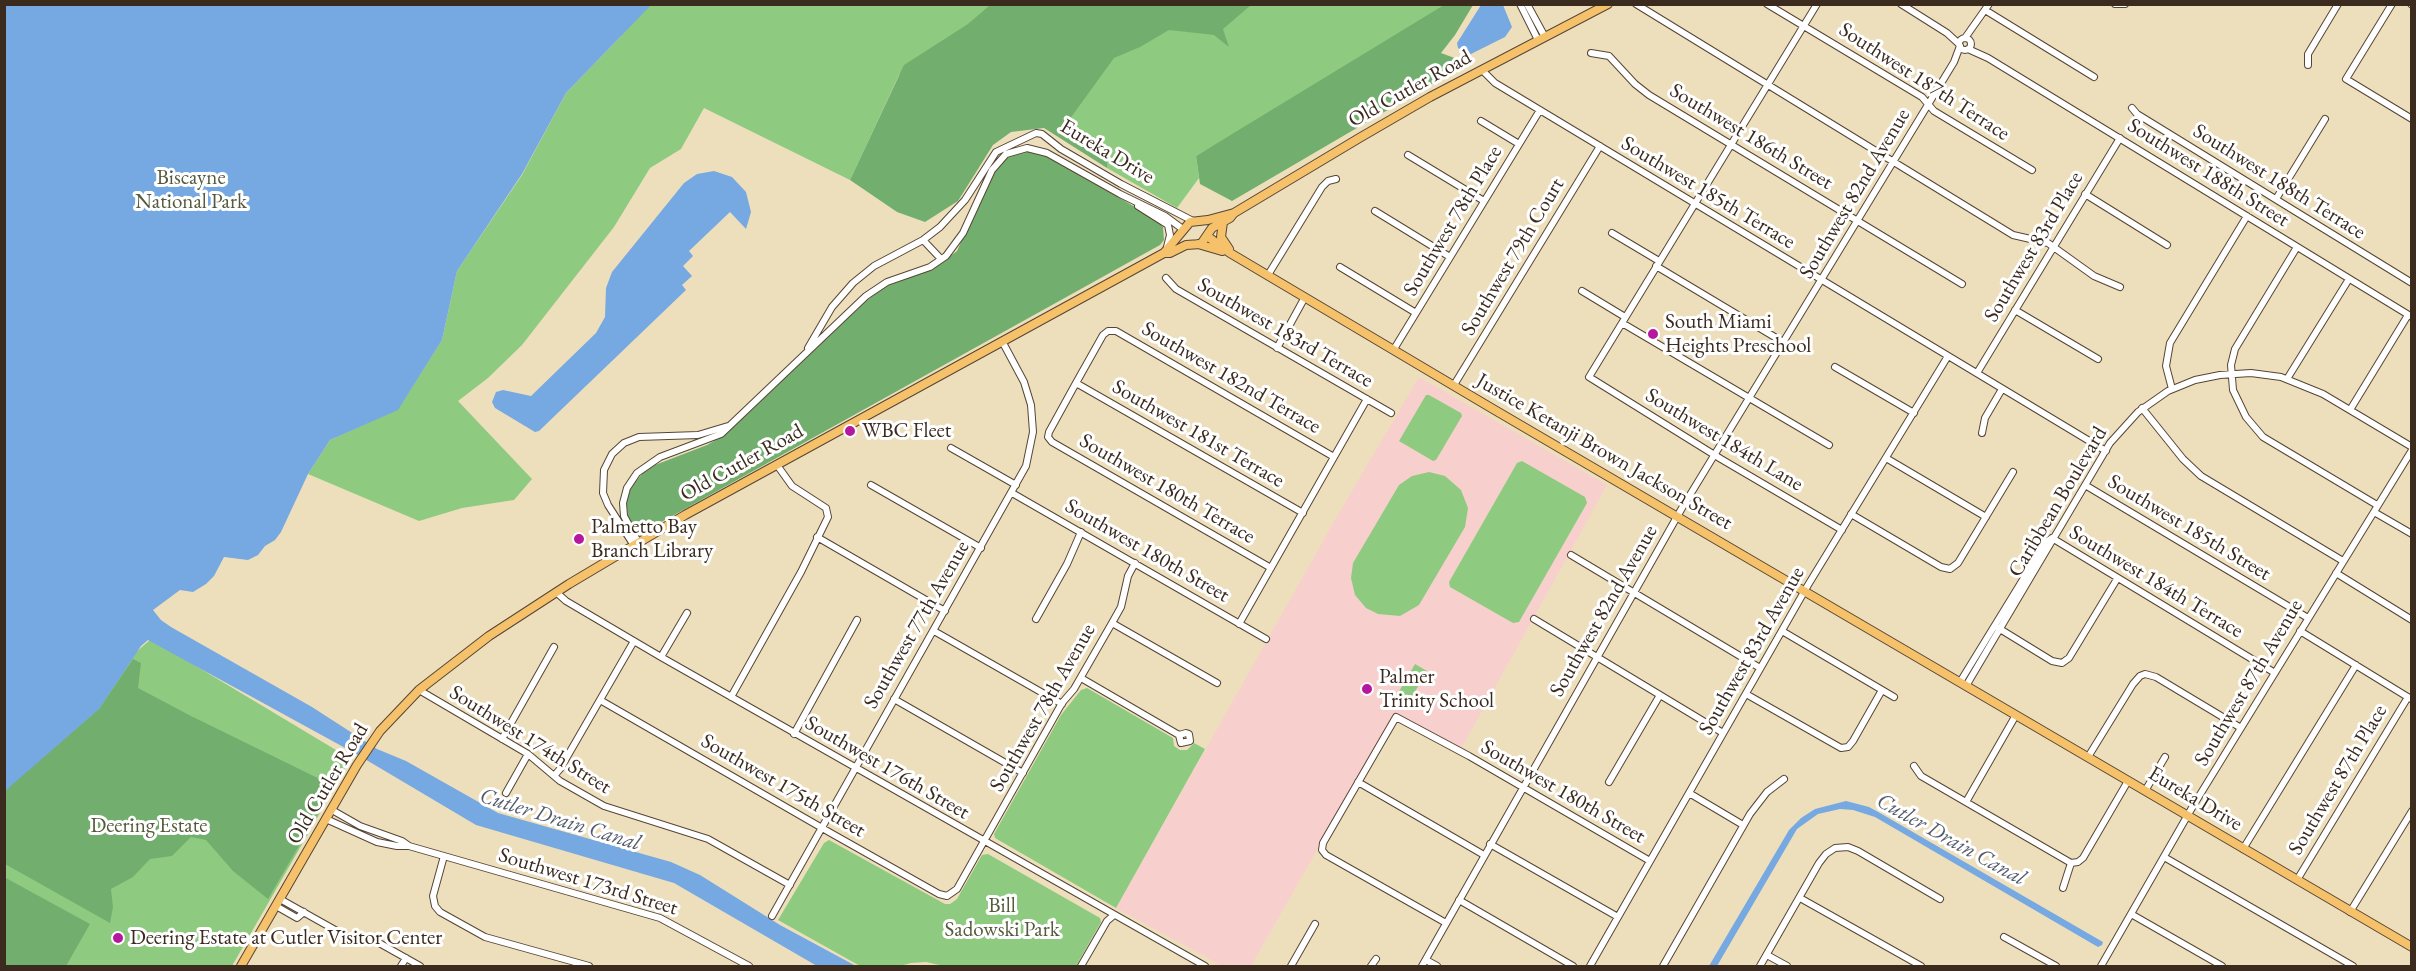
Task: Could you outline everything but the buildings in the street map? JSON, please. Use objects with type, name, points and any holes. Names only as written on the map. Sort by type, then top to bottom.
[{"type":"main road","name":"Old Cutler Road","points":[[1207,235],[1234,213],[1395,117],[1608,4]]},
{"type":"main road","name":"Old Cutler Road","points":[[1196,221],[1234,213]]},
{"type":"main road","points":[[1196,221],[1204,226],[1207,235],[1203,242],[1196,244],[1188,240],[1184,231],[1187,225],[1196,221]]},
{"type":"main road","points":[[1223,222],[1221,237],[1230,253]]},
{"type":"main road","name":"Old Cutler Road","points":[[241,966],[360,760],[394,714],[418,690],[483,640],[636,543],[1166,250],[1184,231]]},
{"type":"main road","name":"Justice Ketanji Brown Jackson Street","points":[[1207,235],[1230,253],[1963,684]]},
{"type":"main road","name":"Old Cutler Road","points":[[1166,250],[1196,244]]},
{"type":"main road","name":"Justice Ketanji Brown Jackson Street","points":[[1196,244],[1230,253]]},
{"type":"main road","name":"Eureka Drive","points":[[1963,684],[2350,912],[2409,943]]},
{"type":"street","points":[[1520,4],[1541,39]]},
{"type":"street","points":[[1527,4],[1541,39]]},
{"type":"street","points":[[1636,4],[2013,235],[2039,240],[2054,247],[2094,276],[2120,287]]},
{"type":"street","name":"Southwest 187th Terrace","points":[[1767,4],[1922,98],[1934,111],[2032,170]]},
{"type":"street","points":[[1623,320],[1817,4]]},
{"type":"street","name":"Southwest 188th Street","points":[[1901,4],[2410,316]]},
{"type":"street","points":[[2308,65],[2307,54],[2338,4]]},
{"type":"street","points":[[2392,4],[2346,79],[2412,119]]},
{"type":"street","points":[[1987,8],[2094,76]]},
{"type":"street","name":"Southwest 82nd Avenue","points":[[1424,963],[1677,516],[1987,8]]},
{"type":"street","name":"Southwest 186th Street","points":[[1591,52],[1609,56],[1643,91],[1962,284]]},
{"type":"street","name":"Southwest 185th Terrace","points":[[1482,70],[1492,81],[1539,110],[2106,451]]},
{"type":"street","name":"Southwest 188th Terrace","points":[[2132,108],[2137,114],[2412,283]]},
{"type":"street","name":"Southwest 78th Place","points":[[1394,349],[1539,110]]},
{"type":"street","points":[[2276,199],[2325,119]]},
{"type":"street","points":[[1481,121],[1519,144]]},
{"type":"street","name":"Eureka Drive","points":[[998,150],[1036,133],[1042,134],[1066,152],[1180,216],[1196,221]]},
{"type":"street","points":[[1028,137],[1030,148]]},
{"type":"street","name":"Southwest 83rd Place","points":[[1977,373],[2120,138]]},
{"type":"street","name":"Southwest 79th Court","points":[[1454,385],[1600,146]]},
{"type":"street","name":"Eureka Drive","points":[[1003,156],[1015,150],[1030,148],[1053,155],[1120,194],[1165,216],[1184,231]]},
{"type":"street","points":[[636,543],[624,516],[623,503],[629,484],[646,466],[660,457],[718,436],[878,287],[925,269],[941,259],[961,238],[981,191],[994,166],[1003,156],[998,150],[990,158],[974,187],[945,223],[923,240],[858,278],[842,295],[807,351]]},
{"type":"street","points":[[1408,155],[1484,201]]},
{"type":"street","points":[[1268,275],[1322,187],[1328,181],[1336,178]]},
{"type":"street","points":[[974,187],[981,191]]},
{"type":"street","points":[[1120,194],[1165,222],[1170,231],[1166,250]]},
{"type":"street","points":[[2085,194],[2167,245]]},
{"type":"street","points":[[962,203],[973,211]]},
{"type":"street","points":[[1375,212],[1450,257]]},
{"type":"street","points":[[2172,389],[2166,366],[2170,343],[2247,216]]},
{"type":"street","points":[[1612,233],[1657,264],[1783,342]]},
{"type":"street","points":[[923,240],[941,259]]},
{"type":"street","points":[[2297,247],[2235,349],[2231,361],[2233,390],[2241,409],[2260,433],[2412,534]]},
{"type":"street","points":[[1340,267],[1416,313]]},
{"type":"street","name":"Southwest 183rd Terrace","points":[[1166,278],[1176,289],[1391,413]]},
{"type":"street","points":[[2287,379],[2349,279]]},
{"type":"street","points":[[1582,291],[1623,320],[1829,445]]},
{"type":"street","points":[[1277,348],[1305,297]]},
{"type":"street","points":[[2015,310],[2098,359]]},
{"type":"street","points":[[2350,410],[2410,316]]},
{"type":"street","name":"Southwest 184th Lane","points":[[1623,320],[1589,378],[1842,530]]},
{"type":"street","points":[[821,326],[828,332]]},
{"type":"street","name":"Southwest 182nd Terrace","points":[[1076,383],[1103,335],[1110,330],[1119,333],[1334,457]]},
{"type":"street","name":"Southwest 77th Avenue","points":[[772,916],[1016,485],[1029,452],[1033,418],[1026,388],[1002,341]]},
{"type":"street","name":"Southwest 83rd Avenue","points":[[1590,966],[1782,630],[1948,356]]},
{"type":"street","points":[[1835,367],[1914,413]]},
{"type":"street","name":"Caribbean Boulevard","points":[[1963,684],[2046,542],[2052,538],[2118,433],[2142,408],[2172,389],[2201,378],[2231,374],[2259,374],[2287,379],[2317,391],[2412,448]]},
{"type":"street","name":"Southwest 180th Terrace","points":[[1076,383],[1048,436],[1054,444],[1271,568]]},
{"type":"street","name":"Southwest 181st Terrace","points":[[1076,383],[1303,513]]},
{"type":"street","points":[[1982,433],[1985,418],[2002,389]]},
{"type":"street","points":[[1239,624],[1367,399]]},
{"type":"street","points":[[2142,408],[2183,459],[2202,476],[2343,561]]},
{"type":"street","points":[[636,543],[617,520],[603,493],[602,478],[607,461],[617,448],[639,437],[698,435],[728,426]]},
{"type":"street","points":[[698,435],[701,442]]},
{"type":"street","points":[[951,448],[1016,485]]},
{"type":"street","name":"Southwest 87th Avenue","points":[[2101,966],[2187,816],[2412,448]]},
{"type":"street","points":[[1886,458],[1986,517]]},
{"type":"street","points":[[731,698],[801,572],[826,520],[827,510],[792,486],[777,465]]},
{"type":"street","points":[[1851,514],[1941,567],[1950,569],[1958,563],[2013,472]]},
{"type":"street","points":[[872,484],[981,548]]},
{"type":"street","name":"Southwest 185th Street","points":[[2085,484],[2308,618]]},
{"type":"street","name":"Southwest 180th Street","points":[[1012,493],[1266,639]]},
{"type":"street","points":[[611,509],[623,503]]},
{"type":"street","points":[[617,520],[624,516]]},
{"type":"street","points":[[1036,619],[1067,564],[1081,532]]},
{"type":"street","points":[[817,537],[945,611]]},
{"type":"street","name":"Southwest 184th Terrace","points":[[2052,538],[2275,673]]},
{"type":"street","points":[[1571,555],[1760,668]]},
{"type":"street","name":"Southwest 78th Avenue","points":[[950,896],[957,889],[1062,704],[1081,678],[1121,607],[1128,576],[1135,563]]},
{"type":"street","points":[[2336,573],[2412,620]]},
{"type":"street","points":[[1997,628],[2052,661],[2062,663],[2069,658],[2117,579]]},
{"type":"street","name":"Southwest 176th Street","points":[[556,592],[566,601],[731,698],[1205,966]]},
{"type":"street","points":[[661,657],[687,613]]},
{"type":"street","points":[[1534,619],[1723,733]]},
{"type":"street","points":[[794,734],[857,620]]},
{"type":"street","points":[[1112,623],[1217,683]]},
{"type":"street","points":[[1782,630],[1894,697]]},
{"type":"street","points":[[934,631],[1062,704]]},
{"type":"street","points":[[2300,631],[2410,698]]},
{"type":"street","points":[[554,776],[634,641]]},
{"type":"street","points":[[502,739],[554,648]]},
{"type":"street","points":[[2243,849],[2356,664]]},
{"type":"street","points":[[2088,757],[2133,684],[2142,675],[2152,675],[2241,728]]},
{"type":"street","points":[[1081,678],[1179,735]]},
{"type":"street","name":"Southwest 174th Street","points":[[418,690],[528,754],[554,776],[613,810],[713,841],[790,885]]},
{"type":"street","points":[[1746,694],[1835,747],[1845,748],[1853,741],[1882,690]]},
{"type":"street","points":[[1609,782],[1660,695]]},
{"type":"street","name":"Southwest 87th Place","points":[[2297,880],[2410,698]]},
{"type":"street","points":[[894,699],[1023,773]]},
{"type":"street","name":"Southwest 175th Street","points":[[600,700],[939,894],[950,896]]},
{"type":"street","points":[[1966,802],[2016,715]]},
{"type":"street","name":"Southwest 180th Street","points":[[1358,782],[1396,717],[1650,861]]},
{"type":"street","points":[[506,793],[528,754]]},
{"type":"street","points":[[2145,791],[2165,757]]},
{"type":"street","points":[[1914,766],[1921,776],[2071,863],[2083,858],[2128,781]]},
{"type":"street","points":[[1663,966],[1743,825],[1763,797],[1784,779]]},
{"type":"street","points":[[1446,923],[1326,855],[1322,850],[1323,843],[1358,782],[1484,855]]},
{"type":"street","points":[[1689,793],[1743,825]]},
{"type":"street","name":"Southwest 173rd Street","points":[[332,810],[360,826],[410,846],[660,918],[746,966]]},
{"type":"street","points":[[2350,912],[2412,812]]},
{"type":"street","name":"Southwest 173rd Street","points":[[327,819],[378,842],[410,846]]},
{"type":"street","points":[[1490,844],[1618,917]]},
{"type":"street","points":[[1760,966],[1826,854],[1835,848],[1843,847],[1858,851],[1940,899]]},
{"type":"street","points":[[444,856],[433,903],[443,914],[484,937],[589,966]]},
{"type":"street","points":[[2164,857],[2353,966]]},
{"type":"street","points":[[2063,888],[2071,863]]},
{"type":"street","points":[[1800,898],[1921,966]]},
{"type":"street","points":[[1459,900],[1573,966]]},
{"type":"street","points":[[278,902],[297,918],[304,912],[352,940],[372,939],[420,966]]},
{"type":"street","points":[[2131,914],[2222,966]]},
{"type":"street","points":[[1081,966],[1107,921],[1114,915]]},
{"type":"street","points":[[1291,966],[1315,924]]},
{"type":"street","points":[[2004,937],[2056,966]]},
{"type":"street","points":[[1767,955],[1787,966]]},
{"type":"street","points":[[401,966],[406,958]]},
{"type":"street","points":[[1371,966],[1376,958]]},
{"type":"street","points":[[1424,963],[1437,966]]},
{"type":"shaded area","name":"Palmer Trinity School","points":[[1419,377],[1607,485],[1461,749],[1395,714],[1251,966],[1222,966],[1116,908],[1336,518]]},
{"type":"green space","points":[[5,5],[1454,5],[1196,156],[1199,178],[1177,208],[1107,168],[1107,159],[1064,127],[1070,119],[899,75],[850,180],[704,108],[681,149],[650,168],[614,227],[522,345],[488,378],[458,401],[532,479],[514,500],[462,508],[419,521],[308,474],[330,440],[398,409],[442,340],[457,271],[522,175],[566,93],[621,36]]},
{"type":"green space","points":[[990,5],[1251,5],[1223,29],[1229,47],[1214,35],[1169,30],[1140,47],[1114,58],[1064,127],[1107,159],[1107,168],[1044,128],[1011,132],[993,145],[958,201],[925,222],[897,212],[850,180],[904,65],[968,24]]},
{"type":"green space","points":[[1444,5],[1473,5],[1441,53],[1468,63],[1232,201],[1200,184],[1196,156]]},
{"type":"green space","points":[[1024,150],[1051,158],[1154,218],[1163,227],[1164,240],[1160,245],[638,535],[628,518],[626,498],[629,489],[644,472],[725,435],[882,288],[933,269],[957,251],[993,170],[1009,156]]},
{"type":"green space","points":[[1426,395],[1461,413],[1462,416],[1436,460],[1433,461],[1399,441]]},
{"type":"green space","points":[[1522,461],[1585,497],[1587,503],[1519,622],[1513,623],[1450,587],[1449,582],[1517,463]]},
{"type":"green space","points":[[1429,472],[1445,476],[1461,490],[1468,508],[1465,527],[1419,605],[1400,616],[1378,614],[1366,608],[1355,595],[1351,578],[1353,563],[1399,485],[1412,476]]},
{"type":"green space","name":"Deering Estate","points":[[151,639],[351,759],[232,966],[5,966],[5,762],[63,716]]},
{"type":"green space","points":[[133,659],[141,663],[138,688],[334,786],[268,899],[233,871],[206,840],[191,837],[172,856],[150,859],[133,877],[111,889],[113,907],[110,923],[5,864],[4,791],[99,709]]},
{"type":"green space","points":[[1415,664],[1427,671],[1406,707],[1394,700]]},
{"type":"green space","name":"Bill Sadowski Park","points":[[1087,688],[1173,738],[1174,746],[1180,750],[1187,750],[1194,743],[1205,749],[1116,908],[995,838],[994,834],[1061,715],[1081,690]]},
{"type":"green space","name":"Bill Sadowski Park","points":[[829,840],[945,904],[950,904],[957,899],[982,855],[988,854],[1100,918],[1101,922],[1076,966],[944,966],[926,962],[900,966],[860,966],[778,920],[824,843]]},
{"type":"green space","points":[[4,877],[90,924],[66,966],[5,966]]},
{"type":"water","name":"Biscayne National Park","points":[[5,5],[651,5],[566,93],[522,174],[457,271],[442,340],[398,410],[330,440],[308,474],[281,532],[258,555],[248,560],[224,557],[214,576],[206,584],[193,592],[180,590],[153,610],[171,627],[312,707],[377,749],[406,761],[498,813],[671,862],[700,875],[780,925],[856,966],[817,966],[674,883],[476,825],[358,755],[148,640],[141,646],[99,709],[5,791]]},
{"type":"water","points":[[1481,5],[1503,5],[1512,27],[1505,37],[1469,55],[1458,48],[1457,43]]},
{"type":"water","points":[[714,171],[732,177],[746,192],[751,212],[746,229],[730,212],[689,251],[693,256],[683,266],[692,276],[682,285],[686,290],[539,431],[535,432],[495,408],[492,402],[496,392],[503,390],[531,396],[596,333],[605,317],[606,288],[612,272],[684,183],[697,174]]},
{"type":"water","name":"Cutler Drain Canal","points":[[1846,801],[1869,807],[1880,813],[2103,942],[2102,945],[2098,947],[1875,817],[1853,810],[1840,809],[1818,814],[1797,829],[1717,966],[1709,966],[1789,830],[1815,809]]},
{"type":"place","name":"South Miami Heights Preschool","points":[[1653,334]]},
{"type":"place","name":"WBC Fleet","points":[[850,431]]},
{"type":"place","name":"Palmetto Bay Branch Library","points":[[579,539]]},
{"type":"place","name":"Palmer Trinity School","points":[[1367,689]]},
{"type":"place","name":"Deering Estate at Cutler Visitor Center","points":[[118,938]]}]
